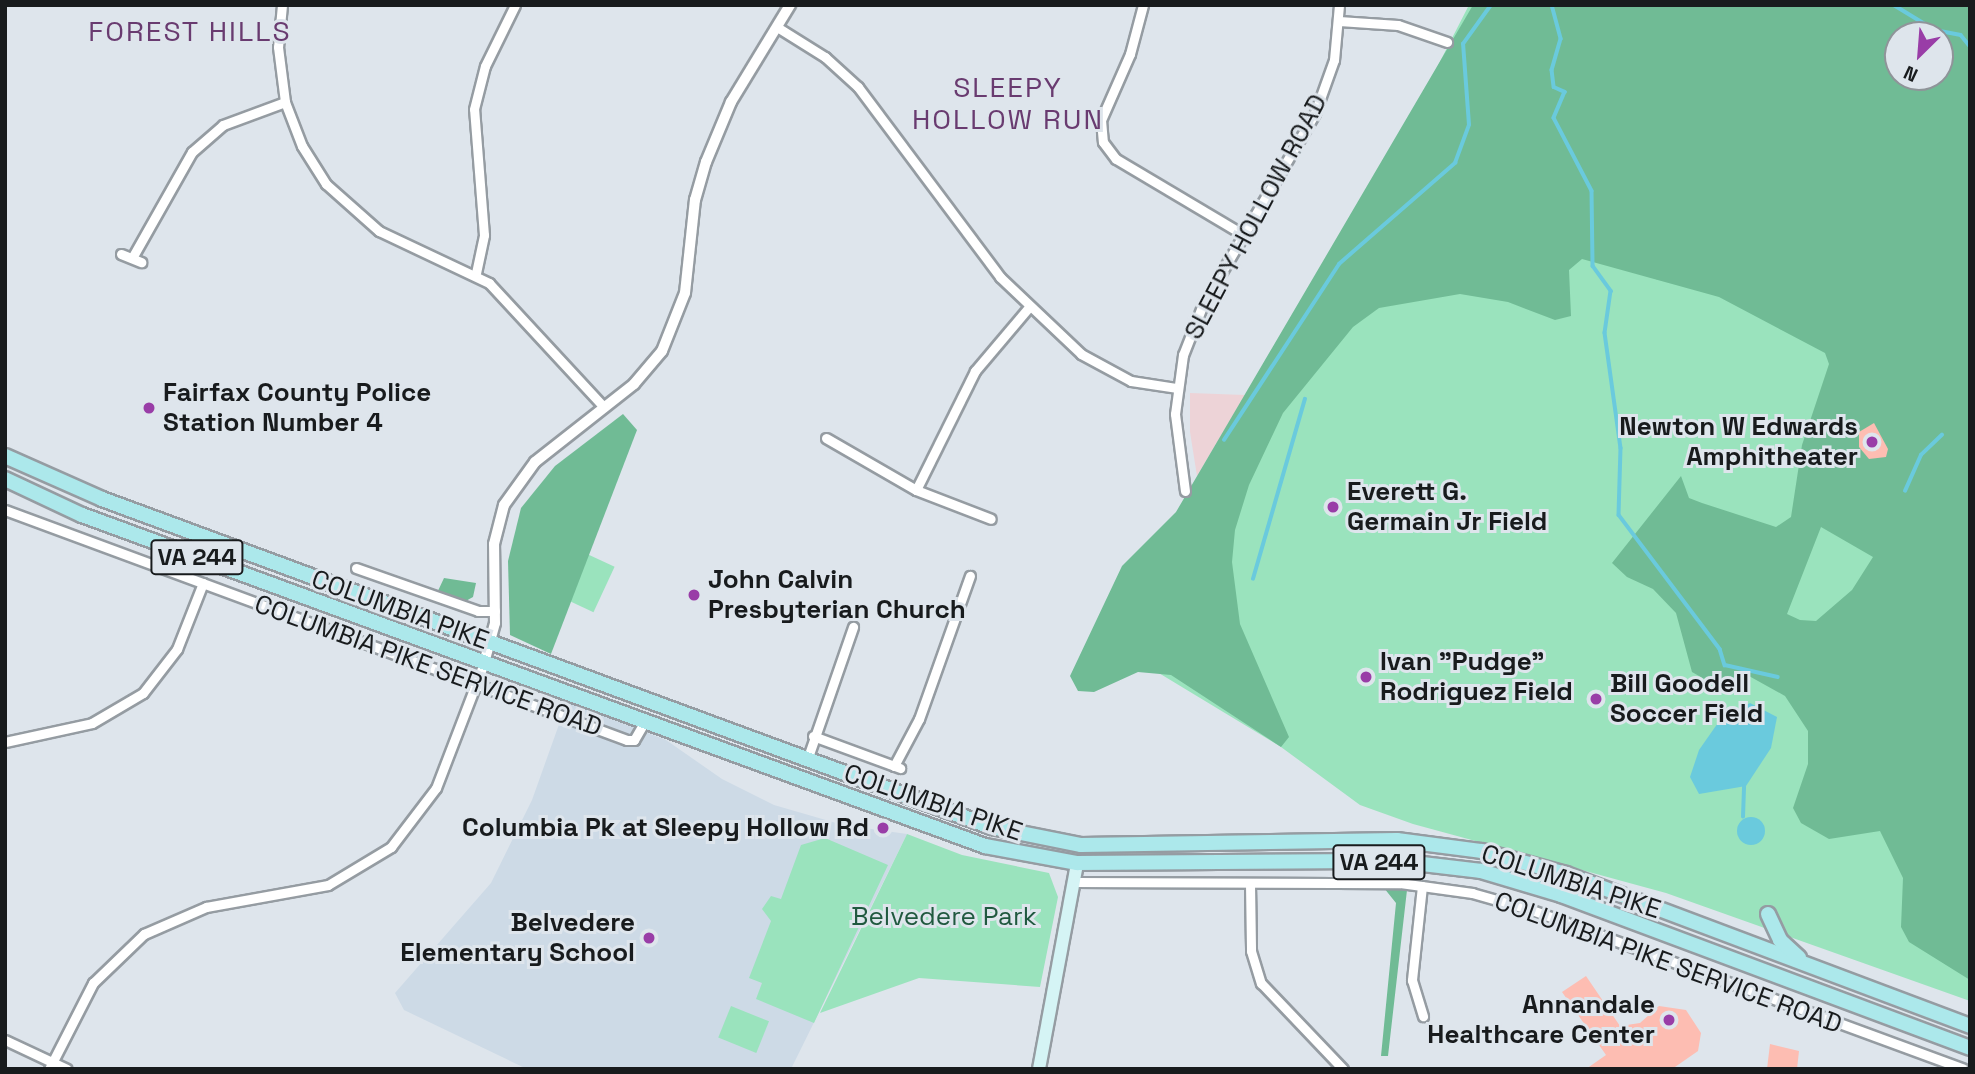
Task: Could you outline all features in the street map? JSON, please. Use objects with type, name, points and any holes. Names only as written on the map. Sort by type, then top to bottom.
[{"type":"main road","name":"COLUMBIA PIKE","points":[[5,456],[102,499],[991,827],[1081,845],[1397,840],[1446,844],[1566,874],[1970,1026]]},
{"type":"main road","name":"COLUMBIA PIKE","points":[[5,479],[82,515],[951,835],[1077,863],[1397,861],[1481,871],[1560,895],[1970,1048]]},
{"type":"main road","points":[[1039,1069],[1081,845]]},
{"type":"main road","points":[[1768,914],[1780,940],[1811,967]]},
{"type":"street","points":[[282,5],[278,47],[285,102],[302,146],[343,202],[400,243],[476,273],[505,297],[604,407]]},
{"type":"street","points":[[476,273],[484,235],[474,109],[485,66],[514,5]]},
{"type":"street","points":[[51,1065],[93,983],[144,934],[206,906],[328,885],[391,847],[436,788],[491,644],[495,611],[494,544],[512,489],[535,462],[650,368],[673,332],[685,293],[695,200],[706,162],[731,102],[790,5]]},
{"type":"street","points":[[1143,5],[1130,54],[1101,120],[1103,142],[1116,159],[1244,235]]},
{"type":"street","name":"SLEEPY HOLLOW ROAD","points":[[1185,491],[1176,439],[1177,388],[1191,330],[1315,113],[1334,60],[1339,5]]},
{"type":"street","points":[[1339,21],[1398,25],[1447,42]]},
{"type":"street","points":[[777,27],[825,57],[858,87],[981,254],[1030,306],[1097,366],[1131,381],[1177,388]]},
{"type":"street","points":[[121,254],[136,260],[192,152],[223,125],[285,102]]},
{"type":"street","points":[[916,490],[975,371],[1030,306]]},
{"type":"street","points":[[826,438],[916,490],[991,519]]},
{"type":"street","name":"COLUMBIA PIKE SERVICE ROAD","points":[[5,510],[627,740],[635,740],[645,723]]},
{"type":"street","points":[[356,568],[478,611],[495,611]]},
{"type":"street","points":[[813,736],[897,767],[919,719],[970,576]]},
{"type":"street","points":[[5,742],[92,723],[143,693],[177,649],[202,583]]},
{"type":"street","points":[[807,760],[813,736],[853,627]]},
{"type":"street","name":"COLUMBIA PIKE SERVICE ROAD","points":[[1074,882],[1422,886],[1532,910],[1963,1069]]},
{"type":"street","points":[[1250,884],[1251,951],[1261,983],[1343,1069]]},
{"type":"street","points":[[1422,886],[1412,980],[1423,1016]]},
{"type":"street","points":[[5,1040],[51,1065],[67,1069]]},
{"type":"shaded area","points":[[1190,393],[1245,395],[1197,476],[1190,432]]},
{"type":"shaded area","name":"Belvedere Elementary School","points":[[567,702],[666,740],[722,779],[774,805],[843,825],[907,834],[791,1069],[527,1069],[404,1010],[395,993],[491,883],[532,800]]},
{"type":"green space","points":[[1469,5],[1970,5],[1970,1001],[1666,893],[1413,824],[1360,805],[1281,747],[1134,658]]},
{"type":"green space","points":[[1473,5],[1970,5],[1970,980],[1909,942],[1901,927],[1903,878],[1880,831],[1829,839],[1801,823],[1793,808],[1808,764],[1808,731],[1785,696],[1749,676],[1706,680],[1692,672],[1676,613],[1653,589],[1627,577],[1612,563],[1681,476],[1689,498],[1702,503],[1776,527],[1791,517],[1802,445],[1829,364],[1825,353],[1719,297],[1582,259],[1569,270],[1571,316],[1555,320],[1508,302],[1460,294],[1379,308],[1353,327],[1283,413],[1249,485],[1235,530],[1232,562],[1240,624],[1289,737],[1281,747],[1171,675],[1138,672],[1094,692],[1078,691],[1070,676],[1122,566],[1176,512]],"holes":[[[1821,527],[1873,557],[1852,590],[1816,621],[1800,620],[1787,614]]]},
{"type":"green space","points":[[623,414],[637,430],[551,654],[510,635],[508,561],[521,508],[555,466]]},
{"type":"green space","points":[[572,547],[615,567],[593,612],[551,592]]},
{"type":"green space","points":[[444,578],[476,583],[473,597],[464,602],[437,593]]},
{"type":"green space","name":"Belvedere Park","points":[[907,834],[962,855],[1049,873],[1058,897],[1040,987],[919,978],[820,1013]]},
{"type":"green space","points":[[825,838],[888,865],[814,1023],[756,999],[762,983],[749,978],[771,921],[762,909],[771,896],[781,899],[801,845]]},
{"type":"green space","points":[[1384,888],[1407,890],[1388,1056],[1381,1056],[1396,903]]},
{"type":"green space","points":[[731,1006],[769,1021],[756,1053],[718,1038]]},
{"type":"water","points":[[1750,703],[1777,717],[1771,748],[1746,786],[1699,794],[1690,777],[1699,750],[1720,720]]},
{"type":"water","points":[[1751,817],[1761,821],[1765,831],[1761,841],[1751,845],[1741,841],[1737,831],[1741,821]]},
{"type":"building","name":"Newton W Edwards Amphitheater","points":[[1874,423],[1888,449],[1886,457],[1869,459],[1859,447],[1859,432]]},
{"type":"building","name":"Annandale Healthcare Center","points":[[1586,976],[1620,1026],[1640,1023],[1659,1006],[1686,1010],[1701,1033],[1698,1051],[1675,1067],[1586,1069],[1606,1055],[1562,992]]},
{"type":"building","points":[[1770,1044],[1799,1051],[1797,1069],[1767,1069]]},
{"type":"waterway","points":[[1224,440],[1339,264],[1455,163],[1469,125],[1463,44],[1491,5]]},
{"type":"waterway","points":[[1552,5],[1561,39],[1552,70],[1554,87],[1565,92],[1554,118],[1592,191],[1593,266],[1611,291],[1605,333],[1621,448],[1619,515],[1720,649],[1725,665],[1778,677]]},
{"type":"waterway","points":[[1894,5],[1935,30],[1961,35],[1970,46]]},
{"type":"waterway","points":[[1253,579],[1305,399]]},
{"type":"waterway","points":[[1905,491],[1921,455],[1942,435]]},
{"type":"waterway","points":[[1743,817],[1744,787]]},
{"type":"place","name":"Fairfax County Police Station Number 4","points":[[149,408]]},
{"type":"place","name":"Newton W Edwards Amphitheater","points":[[1872,442]]},
{"type":"place","name":"Everett G. Germain Jr Field","points":[[1333,507]]},
{"type":"place","name":"John Calvin Presbyterian Church","points":[[694,595]]},
{"type":"place","name":"Ivan \"Pudge\" Rodriguez Field","points":[[1366,677]]},
{"type":"place","name":"Bill Goodell Soccer Field","points":[[1596,699]]},
{"type":"place","name":"Columbia Pk at Sleepy Hollow Rd","points":[[883,828]]},
{"type":"place","name":"Belvedere Elementary School","points":[[649,938]]},
{"type":"place","name":"Annandale Healthcare Center","points":[[1669,1020]]},
{"type":"district","name":"FOREST HILLS","points":[[190,31]]},
{"type":"district","name":"SLEEPY HOLLOW RUN","points":[[1008,103]]}]
